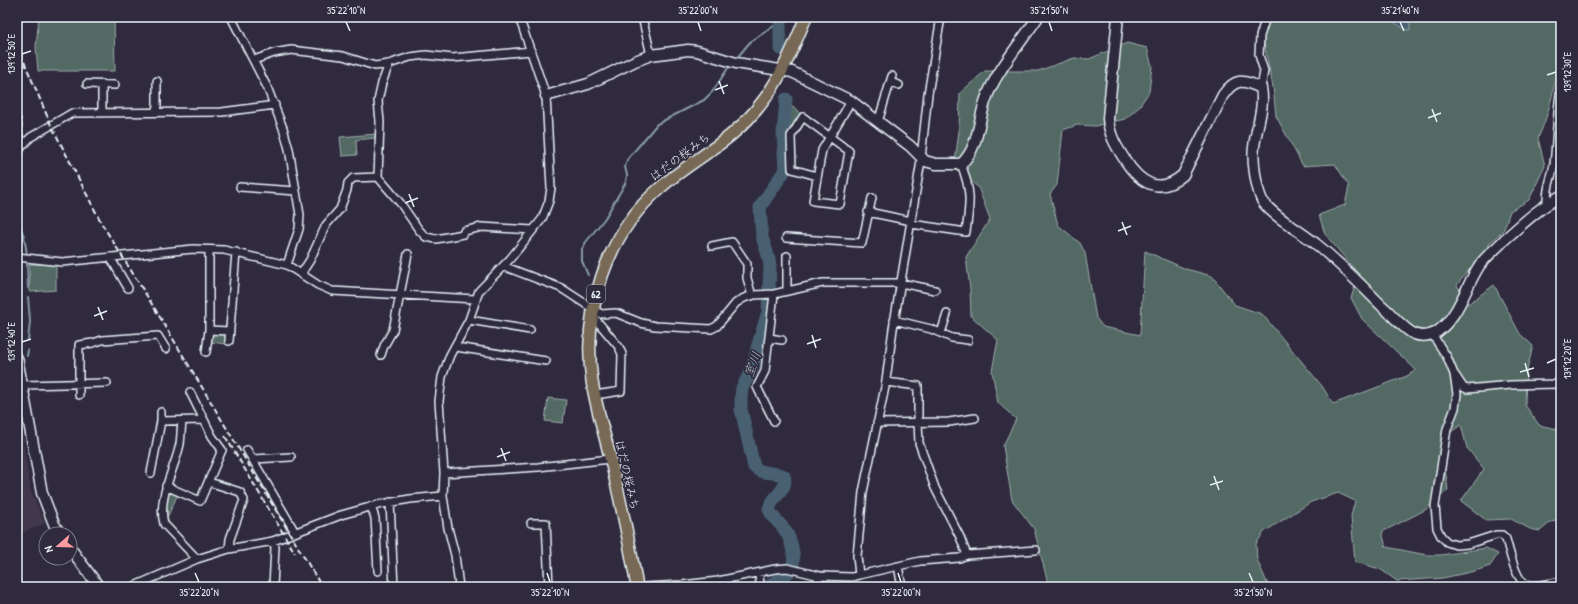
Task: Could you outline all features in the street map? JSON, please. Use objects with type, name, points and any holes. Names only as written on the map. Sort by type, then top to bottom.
[{"type":"main road","name":"はだの桜みち","points":[[636,587],[629,539],[592,381],[590,346],[592,312],[596,295],[615,244],[632,218],[659,188],[678,172],[730,136],[743,124],[772,90],[783,70],[806,17]]},
{"type":"street","points":[[231,17],[254,60],[275,105],[289,149],[300,209],[300,222],[287,265]]},
{"type":"street","points":[[459,587],[456,555],[448,528],[443,496],[444,473],[439,401],[440,386],[445,367],[469,320],[475,299],[482,287],[503,266],[542,219],[549,201],[551,188],[546,96],[519,17]]},
{"type":"street","points":[[642,17],[651,55]]},
{"type":"street","points":[[859,575],[857,550],[863,492],[886,382],[894,320],[920,167],[920,155],[928,94],[941,17]]},
{"type":"street","points":[[546,96],[567,91],[599,80],[651,55],[693,50],[705,52],[736,63],[783,70],[820,85],[851,101],[920,155],[925,161],[936,164],[961,164],[968,158],[973,149],[986,100],[995,80],[1038,17]]},
{"type":"street","points":[[1118,17],[1108,118],[1109,130],[1114,143],[1130,168],[1137,176],[1149,183],[1162,186],[1169,185],[1176,182],[1183,175],[1229,86],[1237,82],[1249,81],[1261,88]]},
{"type":"street","points":[[1266,17],[1260,36],[1259,55],[1264,71],[1261,88],[1262,104],[1253,149],[1255,171],[1261,199],[1267,208],[1322,249],[1408,330],[1420,336],[1432,334],[1437,331],[1452,316],[1463,300],[1480,266],[1488,256],[1547,203],[1561,196]]},
{"type":"street","points":[[254,60],[274,53],[291,50],[342,56],[375,66],[389,64],[410,57],[426,55],[452,58],[531,51]]},
{"type":"street","points":[[389,64],[382,83],[378,101],[380,122],[378,177],[401,204],[419,230],[426,236],[436,238],[450,237],[482,227],[533,230]]},
{"type":"street","points":[[878,122],[891,79],[899,85]]},
{"type":"street","points":[[154,112],[157,106],[157,81]]},
{"type":"street","points":[[87,84],[115,85]]},
{"type":"street","points":[[102,84],[102,112]]},
{"type":"street","points":[[1547,203],[1546,192],[1554,165],[1561,86]]},
{"type":"street","points":[[817,176],[792,169],[791,136],[803,117],[830,136],[850,151],[840,204],[812,201],[817,176],[822,150],[830,136],[851,101]]},
{"type":"street","points":[[17,155],[22,146],[31,137],[72,113],[222,112],[275,105]]},
{"type":"street","points":[[17,120],[19,138],[22,146]]},
{"type":"street","points":[[868,212],[911,223],[966,232],[970,195],[967,180],[961,164]]},
{"type":"street","points":[[301,274],[310,260],[326,225],[340,209],[348,183],[353,178],[378,177]]},
{"type":"street","points":[[240,187],[296,191]]},
{"type":"street","points":[[786,238],[862,243],[872,198]]},
{"type":"street","points":[[712,246],[732,242],[747,264],[747,278],[752,296]]},
{"type":"street","points":[[17,257],[62,262],[194,250],[236,252],[287,265],[318,285],[332,291],[475,299]]},
{"type":"street","points":[[206,352],[209,330],[209,250]]},
{"type":"street","points":[[229,341],[236,252]]},
{"type":"street","points":[[786,291],[787,256]]},
{"type":"street","points":[[110,257],[128,288]]},
{"type":"street","points":[[381,355],[392,330],[405,258]]},
{"type":"street","points":[[503,266],[561,288],[574,295],[592,312],[619,347],[622,354],[621,391],[595,395]]},
{"type":"street","points":[[592,312],[601,314],[616,313],[655,326],[711,329],[717,326],[736,304],[744,298],[773,294],[823,283],[901,283],[935,290]]},
{"type":"street","points":[[773,294],[765,371],[757,387],[762,403],[774,421]]},
{"type":"street","points":[[940,333],[947,314]]},
{"type":"street","points":[[469,320],[530,330]]},
{"type":"street","points":[[894,320],[931,329],[952,338],[968,340]]},
{"type":"street","points":[[209,330],[230,331]]},
{"type":"street","points":[[1432,334],[1448,356],[1454,374],[1457,394],[1457,401],[1447,429],[1435,506],[1437,528],[1441,536],[1447,542],[1456,545],[1468,544],[1496,535],[1502,535],[1506,539],[1521,581],[1527,585],[1540,585],[1561,581]]},
{"type":"street","points":[[79,395],[79,345],[102,340],[158,336],[166,348]]},
{"type":"street","points":[[769,338],[782,340]]},
{"type":"street","points":[[376,345],[384,346]]},
{"type":"street","points":[[456,346],[546,361]]},
{"type":"street","points":[[17,358],[42,493],[55,526]]},
{"type":"street","points":[[1454,374],[1463,387],[1467,390],[1529,384],[1561,384]]},
{"type":"street","points":[[886,382],[918,386],[919,443],[935,488],[960,536],[967,555]]},
{"type":"street","points":[[22,384],[107,383]]},
{"type":"street","points":[[166,486],[200,501],[222,450],[203,420],[190,392]]},
{"type":"street","points":[[151,473],[161,421],[161,412]]},
{"type":"street","points":[[877,423],[948,422],[975,418]]},
{"type":"street","points":[[161,421],[182,422],[203,420]]},
{"type":"street","points":[[182,422],[180,444],[166,486],[162,516],[164,524],[197,559]]},
{"type":"street","points":[[247,450],[295,532]]},
{"type":"street","points":[[253,459],[291,457]]},
{"type":"street","points":[[444,473],[538,467],[610,458]]},
{"type":"street","points":[[209,482],[240,492],[244,500],[230,539],[229,549]]},
{"type":"street","points":[[132,587],[197,559],[229,549],[273,541],[341,515],[371,506],[410,499],[443,496]]},
{"type":"street","points":[[390,502],[395,538],[397,573],[394,587]]},
{"type":"street","points":[[371,506],[375,518],[374,556],[378,571]]},
{"type":"street","points":[[531,523],[546,523],[549,587]]},
{"type":"street","points":[[273,541],[275,547],[273,587]]},
{"type":"street","points":[[644,587],[718,581],[788,568],[820,576],[852,577],[920,561],[959,558],[967,555],[1036,550]]},
{"type":"street","points":[[78,559],[99,587]]},
{"type":"street","points":[[898,566],[902,587]]},
{"type":"street","points":[[759,573],[760,587]]},
{"type":"street","points":[[816,587],[820,576]]},
{"type":"shaded area","points":[[17,408],[24,441],[31,492],[45,523],[17,535]]},
{"type":"green space","points":[[39,17],[114,17],[115,71],[38,71],[36,47]]},
{"type":"green space","points":[[1267,17],[1393,17],[1393,21],[1407,30],[1410,29],[1409,17],[1561,17],[1560,47],[1556,79],[1544,125],[1538,138],[1545,166],[1529,200],[1510,211],[1504,229],[1491,242],[1457,285],[1468,304],[1494,285],[1520,334],[1533,346],[1526,374],[1525,405],[1539,425],[1561,430],[1561,520],[1551,522],[1540,531],[1530,529],[1511,519],[1486,520],[1461,501],[1484,469],[1467,448],[1461,425],[1441,439],[1448,490],[1425,510],[1382,532],[1386,547],[1427,555],[1441,555],[1486,548],[1498,554],[1490,566],[1443,578],[1397,581],[1380,569],[1355,562],[1351,516],[1355,501],[1338,493],[1311,502],[1264,532],[1256,544],[1257,560],[1269,587],[1049,587],[1034,529],[1012,500],[1003,446],[1016,419],[998,403],[992,371],[998,340],[971,316],[970,289],[966,257],[990,219],[978,187],[954,169],[959,131],[960,93],[985,71],[1038,71],[1074,58],[1089,59],[1127,43],[1147,48],[1152,66],[1149,92],[1138,108],[1125,119],[1095,126],[1077,125],[1063,130],[1057,185],[1050,194],[1058,225],[1080,243],[1085,253],[1096,318],[1103,327],[1140,335],[1145,251],[1186,269],[1212,276],[1235,305],[1262,314],[1322,386],[1333,404],[1407,376],[1416,370],[1362,319],[1351,298],[1359,275],[1325,234],[1319,215],[1345,205],[1349,186],[1335,164],[1303,166],[1276,116],[1273,87],[1264,43],[1265,21]]},
{"type":"green space","points":[[789,106],[802,114],[789,131]]},
{"type":"green space","points":[[376,134],[375,138],[356,140],[357,155],[342,156],[340,137]]},
{"type":"green space","points":[[29,264],[56,265],[56,290],[30,292]]},
{"type":"green space","points":[[213,332],[228,335],[227,344],[210,342],[211,334]]},
{"type":"green space","points":[[548,398],[566,400],[563,423],[545,421]]},
{"type":"green space","points":[[171,491],[178,494],[166,520],[165,517],[168,493]]},
{"type":"water","points":[[1393,17],[1409,17],[1410,30],[1396,24],[1393,21]]},
{"type":"waterway","name":"室川","points":[[780,17],[780,49]]},
{"type":"waterway","points":[[736,59],[750,42],[774,26],[780,25]]},
{"type":"waterway","points":[[588,275],[582,261],[582,249],[605,218],[626,182],[627,175],[625,167],[627,160],[657,124],[704,100],[713,91],[730,65]]},
{"type":"waterway","name":"室川","points":[[768,587],[788,573],[793,564],[793,551],[787,533],[769,509],[773,500],[782,489],[785,481],[784,476],[761,471],[754,467],[741,409],[741,397],[742,388],[752,369],[768,312],[770,265],[762,237],[760,207],[785,170],[783,134],[786,99]]},
{"type":"waterway","points":[[17,218],[24,236],[27,254]]},
{"type":"waterway","points":[[27,264],[28,288]]},
{"type":"waterway","points":[[28,297],[30,321],[28,341]]},
{"type":"waterway","points":[[27,356],[28,350]]},
{"type":"railway","points":[[17,45],[51,125],[102,224],[155,309],[322,587]]},
{"type":"railway","points":[[225,436],[295,553]]}]
